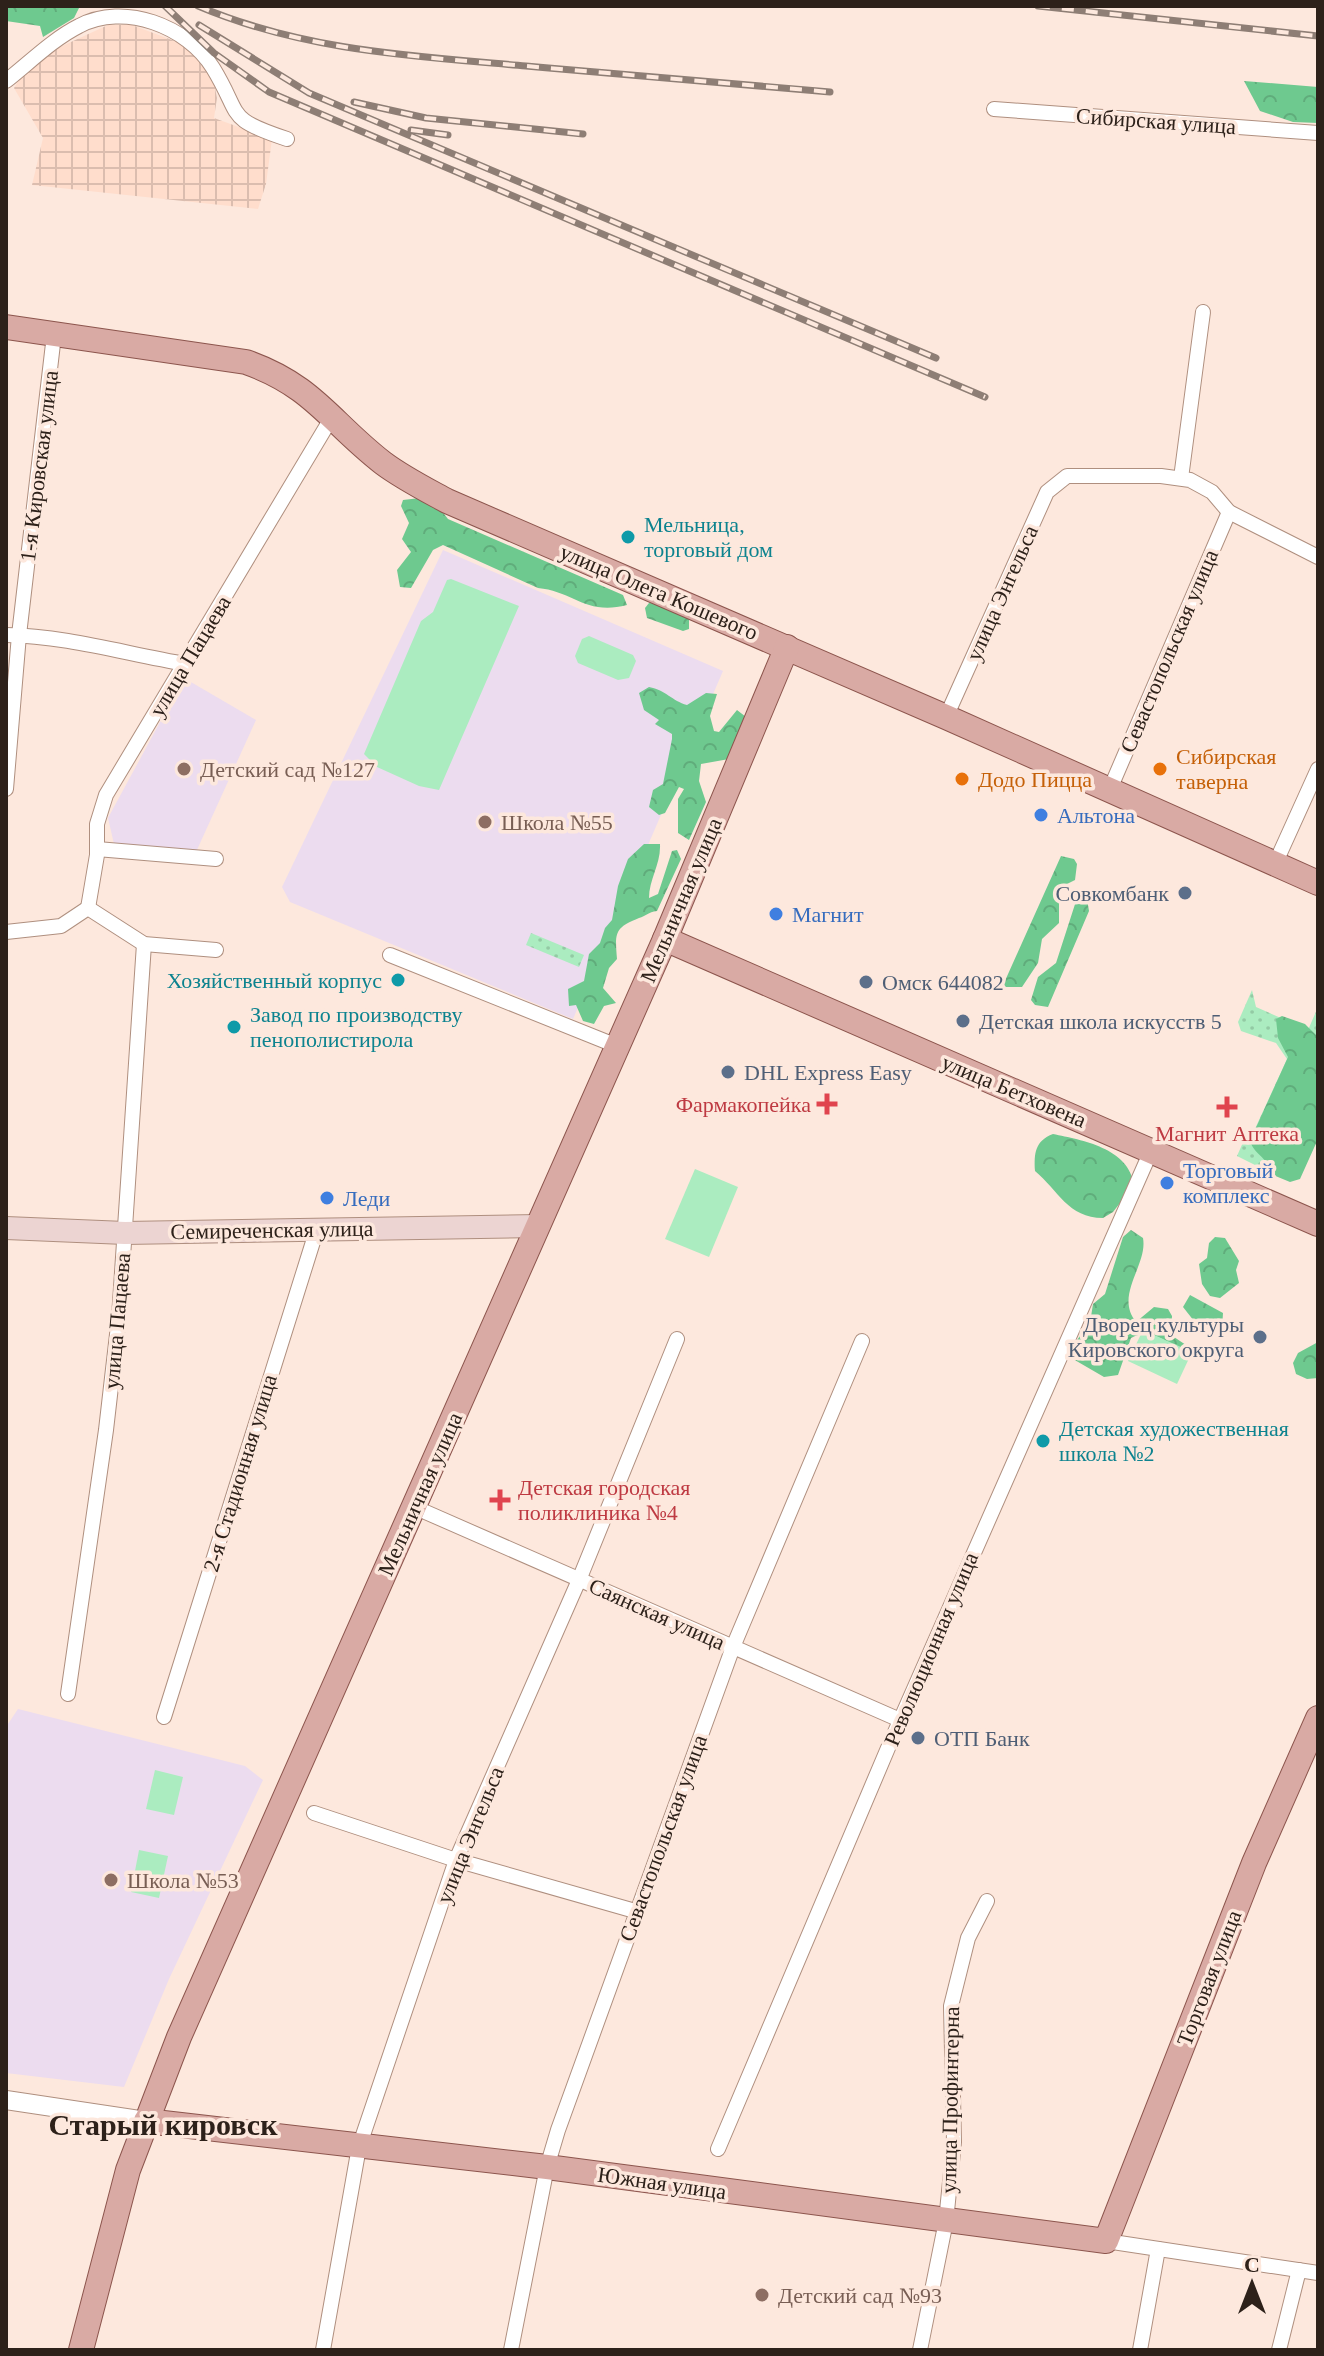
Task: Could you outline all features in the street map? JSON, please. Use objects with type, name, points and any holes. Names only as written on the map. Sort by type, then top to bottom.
[{"type":"main road","name":"улица Олега Кошевого","points":[[6,327],[246,362],[277,373],[303,389],[382,462],[436,495],[1318,883]]},
{"type":"main road","name":"Мельничная улица","points":[[81,2350],[128,2170],[179,2037],[665,939],[787,647]]},
{"type":"main road","name":"улица Бетховена","points":[[665,939],[1318,1224]]},
{"type":"main road","name":"Семиреченская улица","points":[[6,1228],[125,1233],[538,1226]]},
{"type":"main road","name":"Торговая улица","points":[[1106,2241],[1254,1863],[1318,1718]]},
{"type":"main road","name":"Южная улица","points":[[146,2121],[547,2167],[1106,2241]]},
{"type":"street","points":[[6,81],[78,26],[117,16],[147,20],[176,32],[195,46],[212,67],[233,112],[245,123],[287,139]]},
{"type":"street","name":"Сибирская улица","points":[[994,109],[1318,133]]},
{"type":"street","points":[[1203,312],[1181,478],[1212,492],[1229,512],[1318,557]]},
{"type":"street","name":"1-я Кировская улица","points":[[6,789],[12,635],[54,335]]},
{"type":"street","name":"улица Пацаева","points":[[88,908],[97,849],[97,824],[106,795],[332,417]]},
{"type":"street","name":"улица Энгельса","points":[[946,717],[1047,492],[1067,476],[1181,478]]},
{"type":"street","name":"Севастопольская улица","points":[[1110,789],[1229,512]]},
{"type":"street","points":[[12,635],[63,638],[97,649],[186,664]]},
{"type":"street","points":[[1275,864],[1318,769]]},
{"type":"street","points":[[97,849],[216,859]]},
{"type":"street","points":[[6,932],[61,926],[88,908],[144,944],[216,950]]},
{"type":"street","name":"улица Пацаева","points":[[68,1694],[106,1430],[125,1233],[144,944]]},
{"type":"street","points":[[390,955],[617,1046]]},
{"type":"street","name":"Революционная улица","points":[[718,2149],[900,1720],[1151,1151]]},
{"type":"street","name":"2-я Стадионная улица","points":[[164,1717],[317,1229]]},
{"type":"street","name":"улица Энгельса","points":[[323,2350],[359,2147],[456,1860],[579,1580],[677,1339]]},
{"type":"street","name":"Севастопольская улица","points":[[511,2350],[547,2167],[635,1911],[733,1647],[862,1341]]},
{"type":"street","name":"Саянская улица","points":[[414,1507],[900,1720]]},
{"type":"street","points":[[314,1813],[456,1860],[635,1911]]},
{"type":"street","name":"улица Профинтерна","points":[[920,2350],[946,2221],[954,2142],[951,2006],[968,1938],[987,1901]]},
{"type":"street","name":"Южная улица","points":[[6,2100],[146,2121]]},
{"type":"street","name":"Южная улица","points":[[1106,2241],[1318,2273]]},
{"type":"street","points":[[1140,2350],[1158,2249]]},
{"type":"street","points":[[1279,2350],[1299,2270]]},
{"type":"shaded area","points":[[108,25],[132,25],[188,46],[214,83],[217,98],[214,118],[272,139],[266,184],[258,209],[32,185],[43,138],[14,88],[20,78],[60,47]]},
{"type":"shaded area","name":"Школа №55","points":[[443,550],[723,671],[573,1019],[290,902],[282,887]]},
{"type":"shaded area","name":"Детский сад №127","points":[[184,678],[256,720],[196,852],[114,844],[108,818]]},
{"type":"shaded area","name":"Школа №53","points":[[18,1709],[245,1766],[263,1780],[169,1979],[124,2087],[6,2073],[6,1727]]},
{"type":"green space","points":[[6,6],[80,6],[74,18],[43,37],[40,26],[6,21]]},
{"type":"green space","points":[[1244,81],[1318,87],[1318,123],[1293,122],[1260,111]]},
{"type":"green space","points":[[420,498],[441,510],[448,519],[623,595],[627,605],[613,608],[590,605],[538,588],[443,545],[433,550],[411,588],[400,587],[397,570],[411,552],[402,539],[409,523],[401,506],[403,500]]},
{"type":"green space","points":[[447,580],[519,606],[439,790],[419,786],[377,767],[364,754],[421,621],[433,612]]},
{"type":"green space","points":[[649,603],[666,604],[689,618],[689,629],[683,631],[647,618],[645,608]]},
{"type":"green space","points":[[589,636],[633,655],[636,661],[629,678],[618,680],[578,663],[575,656],[582,639]]},
{"type":"green space","points":[[649,687],[687,705],[706,693],[717,694],[710,716],[714,731],[719,732],[737,710],[746,717],[729,759],[701,764],[699,781],[706,802],[689,840],[678,833],[678,799],[684,789],[679,787],[665,813],[659,815],[649,807],[653,790],[663,784],[672,734],[655,724],[659,720],[644,710],[639,693]]},
{"type":"green space","points":[[644,844],[660,844],[649,898],[658,894],[672,851],[677,850],[681,859],[657,911],[631,922],[618,932],[617,959],[609,968],[603,988],[616,1003],[604,1006],[594,1024],[583,1021],[576,1005],[569,1006],[568,989],[584,981],[589,954],[600,943],[605,928],[612,920],[618,886],[628,859]]},
{"type":"green space","points":[[1061,856],[1074,859],[1077,864],[1075,880],[1059,888],[1059,923],[1042,939],[1038,963],[1022,987],[1005,987],[1004,983]]},
{"type":"green space","points":[[1077,898],[1087,899],[1089,911],[1048,1007],[1035,1005],[1031,1000],[1038,977],[1056,963]]},
{"type":"green space","points":[[531,933],[584,955],[579,967],[526,945]]},
{"type":"green space","points":[[1252,990],[1256,1007],[1308,1030],[1318,1007],[1318,1050],[1265,1170],[1237,1156],[1248,1131],[1253,1133],[1287,1059],[1276,1043],[1241,1031],[1238,1022]]},
{"type":"green space","points":[[1282,1016],[1305,1024],[1318,1037],[1318,1139],[1300,1179],[1290,1182],[1273,1175],[1250,1141],[1288,1057],[1278,1038],[1276,1019]]},
{"type":"green space","points":[[1053,1134],[1090,1143],[1114,1154],[1123,1162],[1134,1185],[1113,1212],[1103,1218],[1081,1213],[1064,1202],[1035,1171],[1037,1148],[1042,1140]]},
{"type":"green space","points":[[695,1169],[738,1187],[709,1257],[665,1239]]},
{"type":"green space","points":[[1131,1230],[1143,1238],[1143,1248],[1130,1291],[1130,1312],[1136,1322],[1154,1307],[1168,1309],[1172,1316],[1171,1335],[1186,1345],[1190,1353],[1186,1356],[1153,1335],[1139,1335],[1131,1338],[1118,1375],[1104,1377],[1073,1359],[1074,1344],[1090,1323],[1093,1304],[1105,1294],[1123,1237]]},
{"type":"green space","points":[[1215,1237],[1225,1238],[1239,1261],[1236,1270],[1239,1283],[1220,1298],[1210,1296],[1202,1284],[1199,1264],[1207,1258],[1209,1243]]},
{"type":"green space","points":[[1190,1295],[1223,1313],[1222,1330],[1205,1335],[1183,1307]]},
{"type":"green space","points":[[1143,1330],[1192,1352],[1177,1384],[1128,1361]]},
{"type":"green space","points":[[1318,1342],[1318,1378],[1307,1379],[1296,1374],[1293,1363],[1298,1353]]},
{"type":"green space","points":[[155,1770],[183,1777],[174,1815],[146,1809]]},
{"type":"green space","points":[[139,1850],[168,1856],[159,1898],[131,1892]]},
{"type":"railway","points":[[165,6],[214,53],[269,92],[985,397]]},
{"type":"railway","points":[[198,6],[278,33],[359,49],[442,59],[830,92]]},
{"type":"railway","points":[[1038,6],[1318,36]]},
{"type":"railway","points":[[199,25],[309,93],[936,358]]},
{"type":"railway","points":[[354,102],[426,118],[583,134]]},
{"type":"railway","points":[[411,130],[448,135]]},
{"type":"place","name":"Мельница, торговый дом","points":[[628,537]]},
{"type":"place","name":"Детский сад №127","points":[[184,769]]},
{"type":"place","name":"Сибирская таверна","points":[[1160,769]]},
{"type":"place","name":"Додо Пицца","points":[[962,779]]},
{"type":"place","name":"Альтона","points":[[1041,815]]},
{"type":"place","name":"Школа №55","points":[[485,822]]},
{"type":"place","name":"Совкомбанк","points":[[1185,893]]},
{"type":"place","name":"Магнит","points":[[776,914]]},
{"type":"place","name":"Хозяйственный корпус","points":[[398,980]]},
{"type":"place","name":"Омск 644082","points":[[866,982]]},
{"type":"place","name":"Детская школа искусств 5","points":[[963,1021]]},
{"type":"place","name":"Завод по производству пенополистирола","points":[[234,1027]]},
{"type":"place","name":"DHL Express Easy","points":[[728,1072]]},
{"type":"place","name":"Фармакопейка","points":[[827,1104]]},
{"type":"place","name":"Магнит Аптека","points":[[1227,1107]]},
{"type":"place","name":"Торговый комплекс","points":[[1167,1183]]},
{"type":"place","name":"Леди","points":[[327,1198]]},
{"type":"place","name":"Дворец культуры Кировского округа","points":[[1260,1337]]},
{"type":"place","name":"Детская художественная школа №2","points":[[1043,1441]]},
{"type":"place","name":"Детская городская поликлиника №4","points":[[500,1500]]},
{"type":"place","name":"ОТП Банк","points":[[918,1738]]},
{"type":"place","name":"Школа №53","points":[[111,1880]]},
{"type":"place","name":"Детский сад №93","points":[[762,2295]]},
{"type":"district","name":"Старый кировск","points":[[163,2124]]}]
